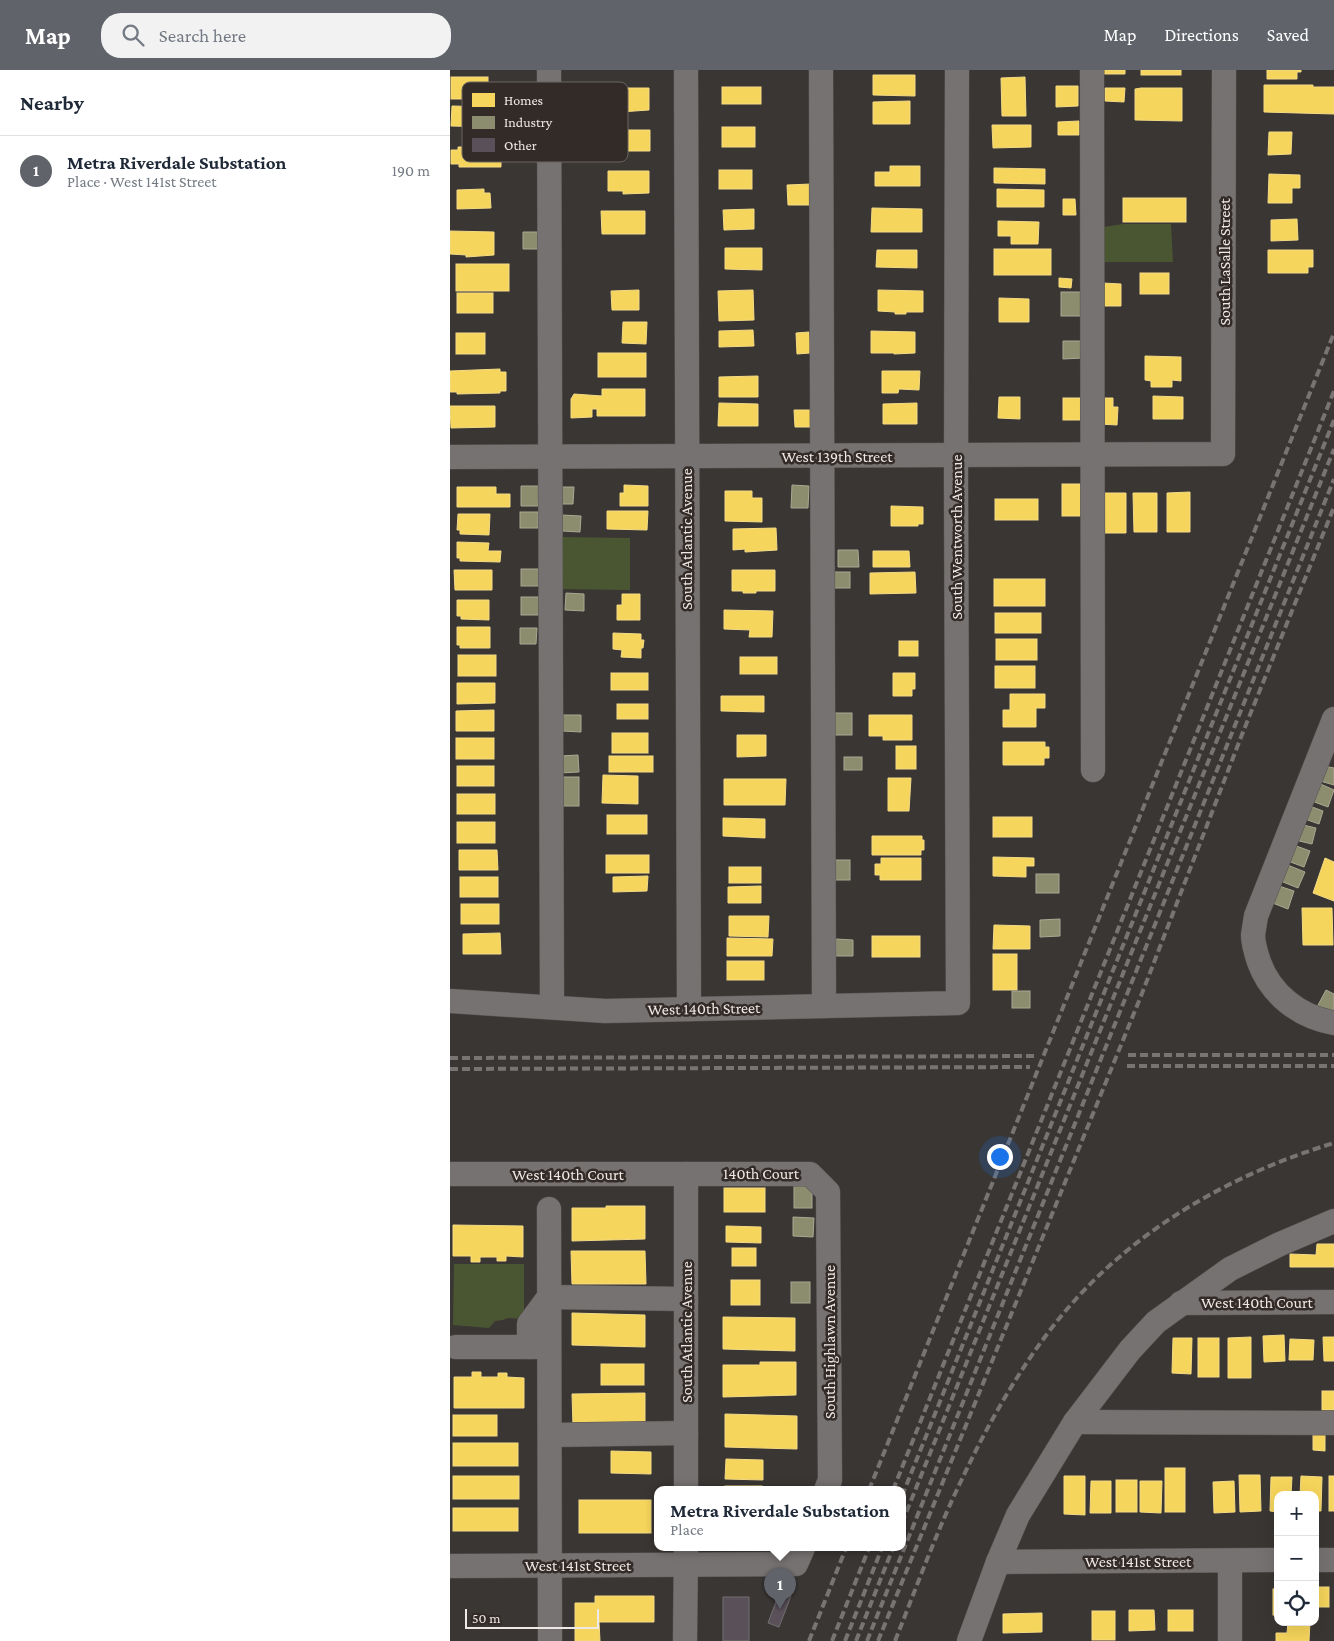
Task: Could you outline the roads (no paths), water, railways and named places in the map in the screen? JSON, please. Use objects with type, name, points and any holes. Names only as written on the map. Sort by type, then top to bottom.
[{"type":"street","name":"South Atlantic Avenue","points":[[686,70],[689,1008]]},
{"type":"street","points":[[821,70],[824,1006]]},
{"type":"street","name":"South Wentworth Avenue","points":[[957,70],[958,1004]]},
{"type":"street","points":[[1092,70],[1093,770]]},
{"type":"street","name":"South LaSalle Street","points":[[1223,454],[1224,70]]},
{"type":"street","points":[[549,162],[552,1007]]},
{"type":"street","name":"West 139th Street","points":[[450,457],[1223,454]]},
{"type":"street","points":[[1334,719],[1256,916],[1253,936],[1262,968],[1281,997],[1294,1008],[1334,1023]]},
{"type":"street","name":"West 140th Street","points":[[450,1001],[605,1011],[958,1004]]},
{"type":"street","name":"West 140th Court","points":[[450,1174],[686,1174]]},
{"type":"street","name":"South Atlantic Avenue","points":[[686,1174],[686,1486]]},
{"type":"street","name":"140th Court","points":[[686,1174],[810,1174],[828,1192]]},
{"type":"street","name":"South Highlawn Avenue","points":[[828,1192],[830,1480],[828,1486]]},
{"type":"street","points":[[549,1209],[549,1297],[539,1347],[550,1435],[550,1641]]},
{"type":"street","points":[[970,1641],[998,1562],[1018,1515],[1076,1422],[1130,1350],[1156,1322],[1230,1269],[1280,1244],[1334,1221]]},
{"type":"street","points":[[549,1297],[686,1299]]},
{"type":"street","name":"West 140th Court","points":[[1181,1303],[1334,1302]]},
{"type":"street","points":[[456,1346],[539,1347]]},
{"type":"street","points":[[1076,1422],[1334,1423]]},
{"type":"street","points":[[550,1435],[686,1433]]},
{"type":"street","points":[[685,1641],[686,1556]]},
{"type":"street","name":"West 141st Street","points":[[450,1566],[550,1565],[686,1556],[800,1556]]},
{"type":"street","points":[[1230,1560],[1230,1641]]},
{"type":"street","name":"West 141st Street","points":[[998,1562],[1274,1560]]},
{"type":"street","points":[[1319,1560],[1334,1560]]},
{"type":"railway","points":[[871,1486],[1334,333]]},
{"type":"railway","points":[[895,1486],[1334,391]]},
{"type":"railway","points":[[906,1486],[1334,420]]},
{"type":"railway","points":[[906,1513],[1334,449]]},
{"type":"railway","points":[[906,1544],[1334,479]]},
{"type":"railway","points":[[878,1641],[1141,996],[1243,732],[1334,507]]},
{"type":"railway","points":[[1128,1055],[1334,1055]]},
{"type":"railway","points":[[450,1058],[1036,1056]]},
{"type":"railway","points":[[1127,1066],[1334,1066]]},
{"type":"railway","points":[[450,1069],[1030,1067]]},
{"type":"railway","points":[[895,1641],[944,1517],[986,1431],[1013,1384],[1059,1318],[1103,1272],[1131,1247],[1162,1224],[1228,1185],[1262,1169],[1334,1143]]},
{"type":"railway","points":[[809,1641],[845,1551]]},
{"type":"railway","points":[[832,1641],[868,1551]]},
{"type":"railway","points":[[845,1641],[881,1551]]},
{"type":"railway","points":[[856,1641],[892,1551]]},
{"type":"railway","points":[[867,1641],[903,1551]]},
{"type":"place","name":"Metra Riverdale Substation","points":[[780,1609]]}]
